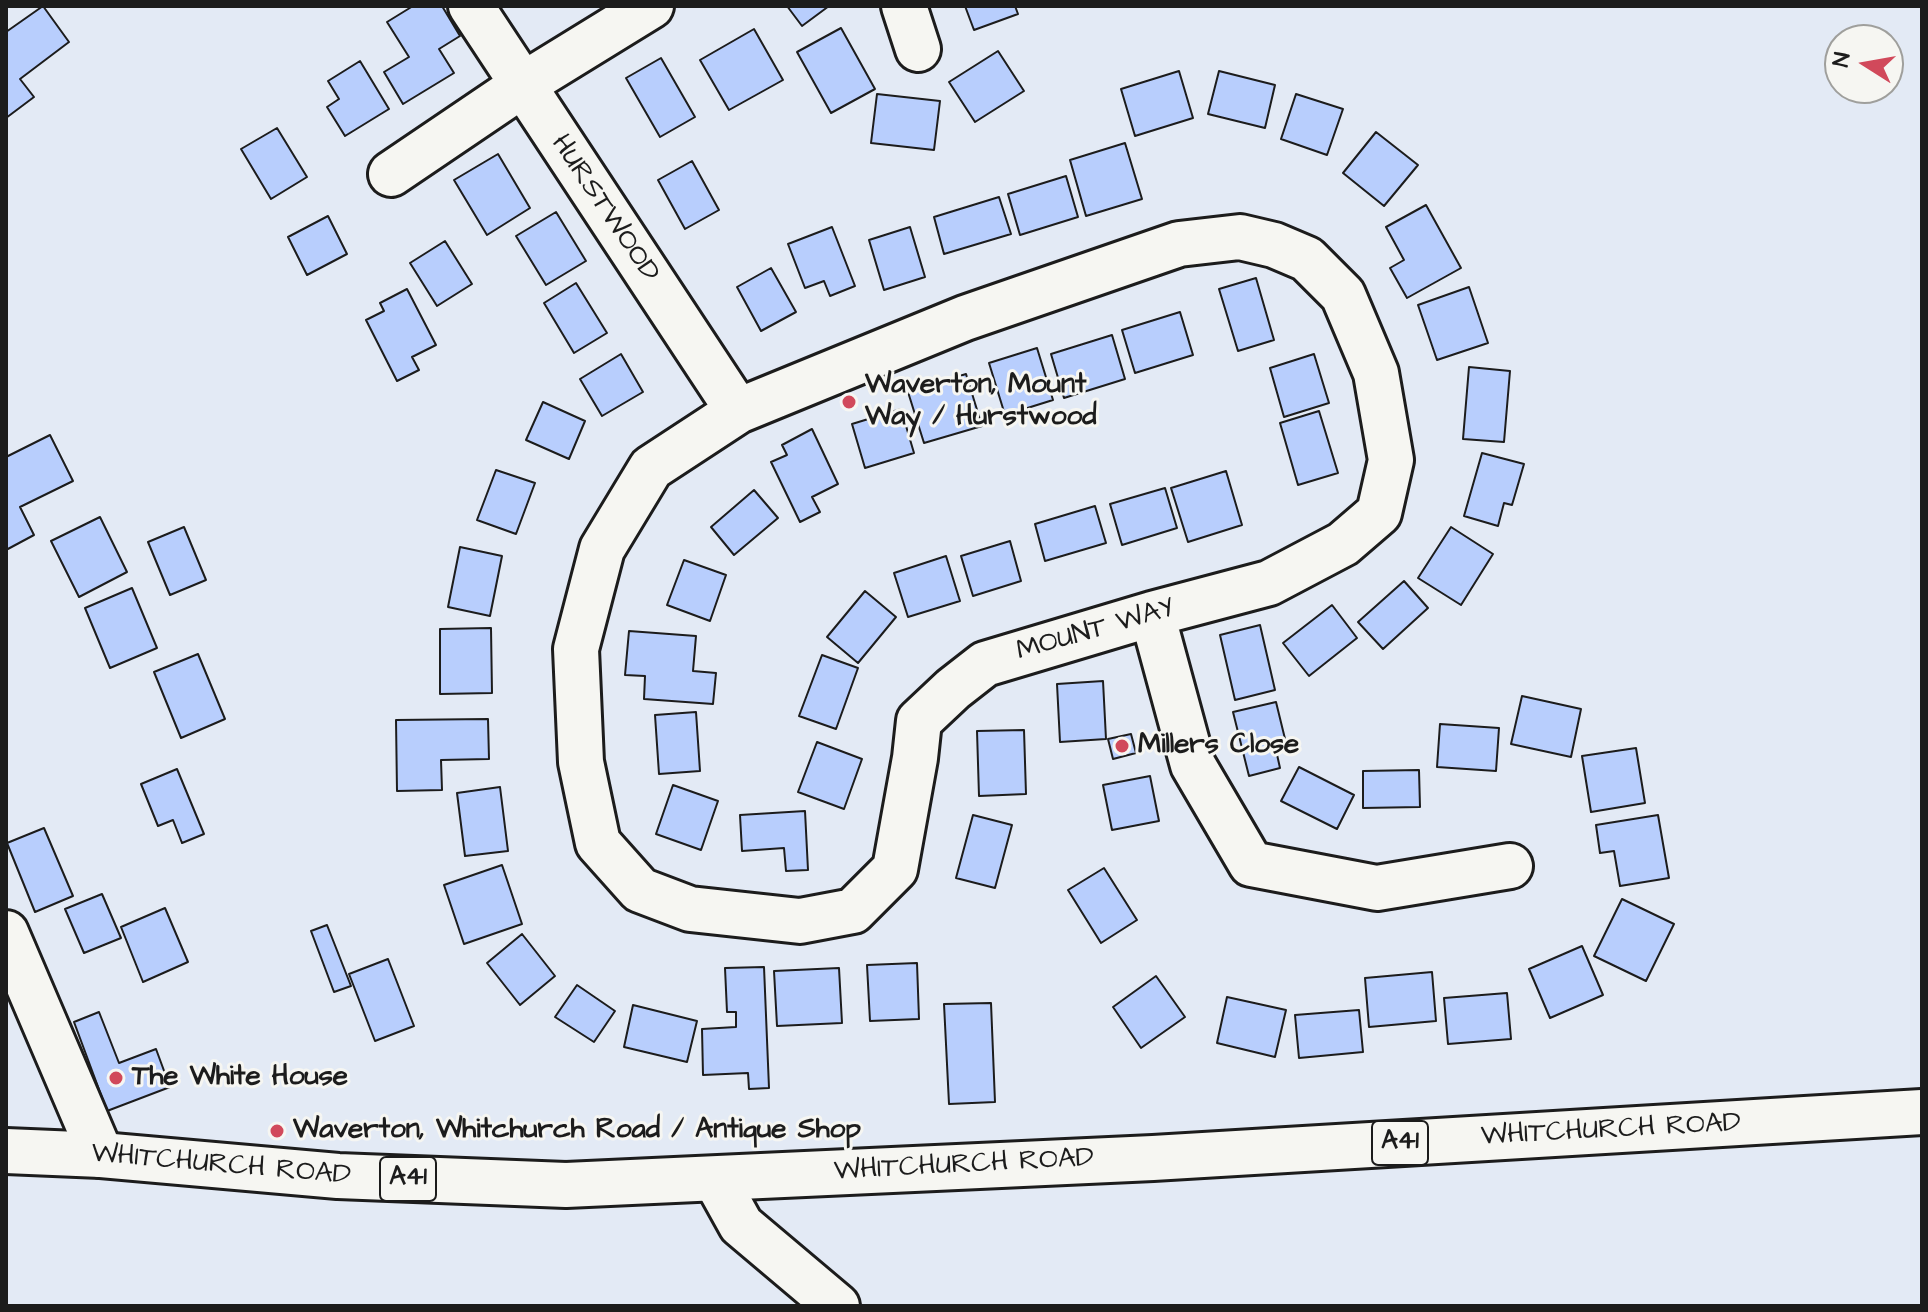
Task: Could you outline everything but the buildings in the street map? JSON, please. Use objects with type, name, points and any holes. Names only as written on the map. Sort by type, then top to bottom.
[{"type":"main road","name":"HURSTWOOD","points":[[471,6],[738,411]]},
{"type":"main road","points":[[391,174],[521,86],[651,6]]},
{"type":"main road","points":[[904,6],[918,49]]},
{"type":"main road","name":"MOUNT WAY","points":[[1240,237],[1274,245],[1307,259],[1343,295],[1376,373],[1391,460],[1379,513],[1343,544],[1269,583],[985,664],[919,721],[895,869],[853,911],[800,921],[690,909],[640,890],[598,843],[581,762],[576,649],[602,549],[651,468],[738,411],[965,318],[1179,244],[1240,237]]},
{"type":"main road","points":[[1152,614],[1193,765],[1251,864],[1377,888],[1510,866]]},
{"type":"main road","points":[[6,933],[101,1155]]},
{"type":"main road","name":"WHITCHURCH ROAD","points":[[6,1151],[101,1155],[338,1176],[566,1185],[1153,1158],[1922,1112]]},
{"type":"main road","points":[[716,1180],[741,1225],[837,1306]]},
{"type":"place","name":"Waverton, Mount Way / Hurstwood","points":[[849,402]]},
{"type":"place","name":"Millers Close","points":[[1122,746]]},
{"type":"place","name":"The White House","points":[[116,1078]]},
{"type":"place","name":"Waverton, Whitchurch Road / Antique Shop","points":[[277,1131]]}]
